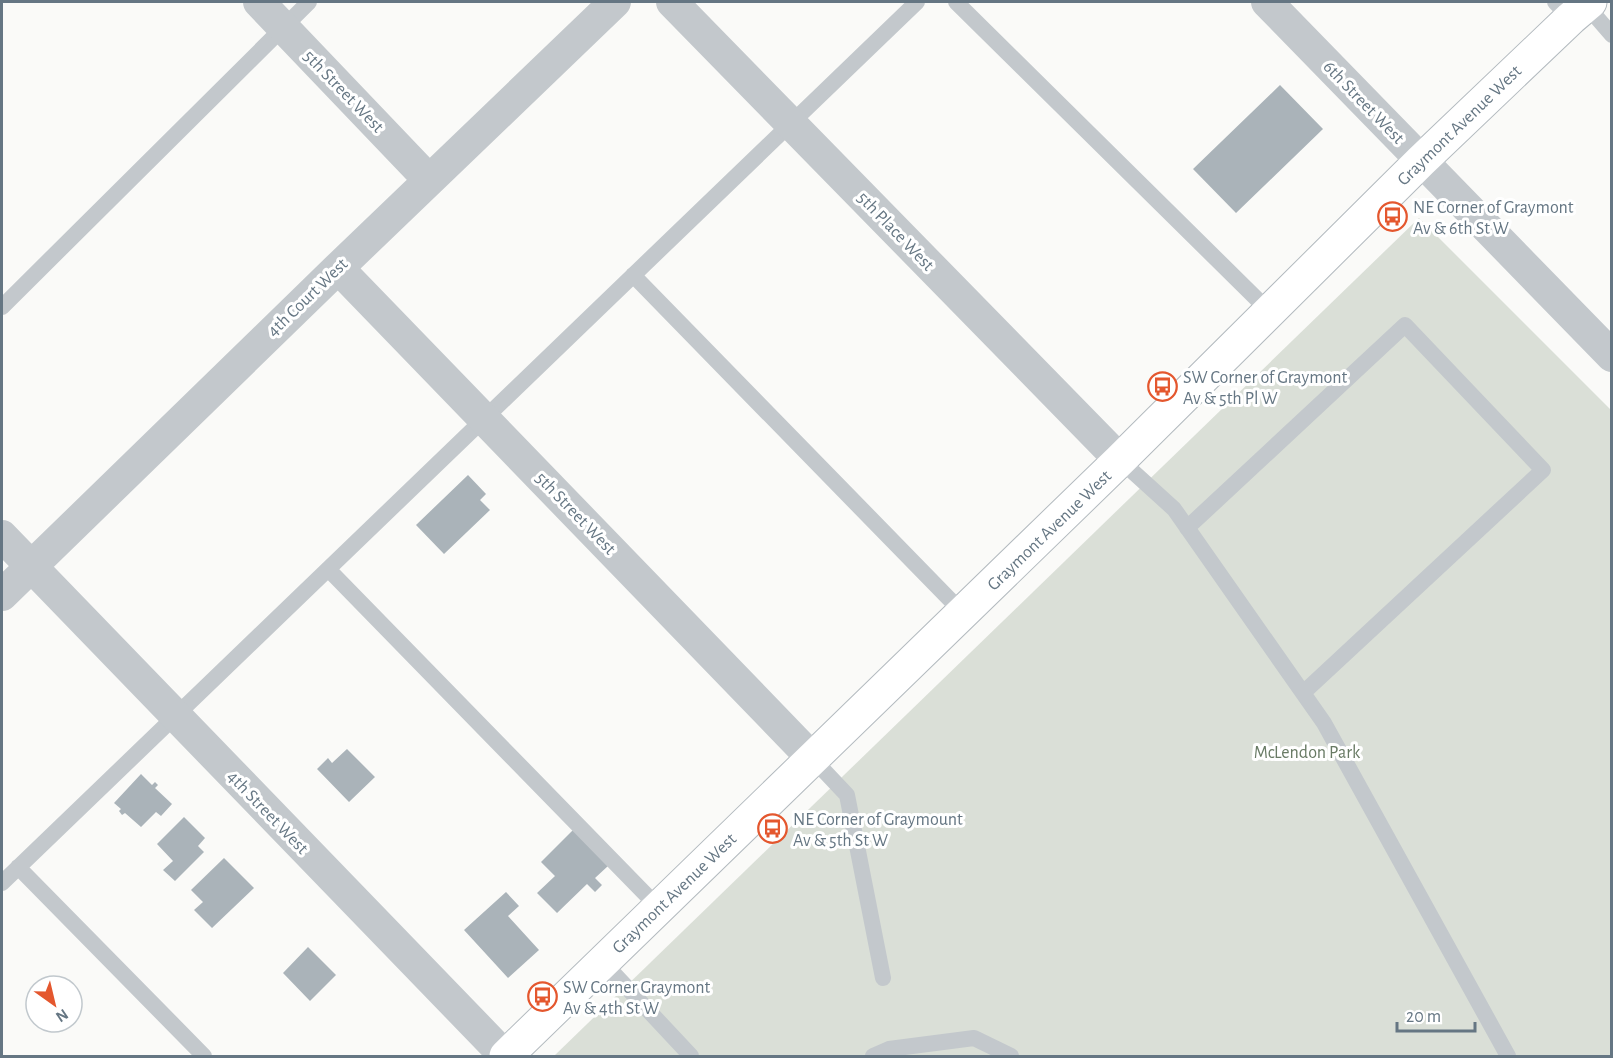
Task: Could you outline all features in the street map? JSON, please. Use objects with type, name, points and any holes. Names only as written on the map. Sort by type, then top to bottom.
[{"type":"main road","name":"Graymont Avenue West","points":[[505,1056],[1120,460],[1576,6]]},
{"type":"street","name":"5th Street West","points":[[259,2],[429,180]]},
{"type":"street","name":"4th Court West","points":[[2,596],[615,2]]},
{"type":"street","name":"5th Place West","points":[[672,2],[1120,460]]},
{"type":"street","name":"6th Street West","points":[[1267,2],[1611,356]]},
{"type":"street","name":"5th Street West","points":[[338,268],[813,759]]},
{"type":"street","name":"4th Street West","points":[[2,536],[505,1056]]},
{"type":"lane","points":[[2,307],[309,2]]},
{"type":"lane","points":[[2,883],[917,2]]},
{"type":"lane","points":[[956,2],[1269,311]]},
{"type":"lane","points":[[1576,6],[1611,35]]},
{"type":"lane","points":[[633,275],[963,613]]},
{"type":"lane","points":[[1187,528],[1405,325],[1543,470],[1303,693]]},
{"type":"lane","points":[[1120,460],[1174,509],[1324,723],[1508,1056]]},
{"type":"lane","points":[[328,569],[659,908]]},
{"type":"lane","points":[[813,759],[847,795],[884,978]]},
{"type":"lane","points":[[18,867],[204,1056]]},
{"type":"lane","points":[[603,962],[691,1056]]},
{"type":"lane","points":[[873,1056],[889,1049],[974,1038],[1011,1056]]},
{"type":"green space","name":"McLendon Park","points":[[1419,218],[1611,410],[1611,1056],[554,1056]]},
{"type":"building","points":[[1280,85],[1323,129],[1236,213],[1193,169]]},
{"type":"building","points":[[468,475],[486,494],[480,500],[490,510],[444,554],[416,525]]},
{"type":"building","points":[[347,749],[375,777],[349,802],[317,769],[328,758],[332,763]]},
{"type":"building","points":[[141,774],[152,785],[155,782],[158,785],[155,788],[172,804],[161,816],[156,812],[141,827],[125,813],[122,815],[119,811],[121,809],[114,803]]},
{"type":"building","points":[[184,817],[205,838],[198,846],[204,852],[175,881],[163,870],[173,861],[157,844]]},
{"type":"building","points":[[573,830],[608,866],[595,878],[602,885],[595,892],[587,884],[557,913],[537,893],[555,876],[541,862]]},
{"type":"building","points":[[224,858],[254,888],[212,928],[194,910],[203,902],[191,890]]},
{"type":"building","points":[[506,892],[519,906],[508,916],[539,950],[508,978],[464,930]]},
{"type":"building","points":[[308,947],[336,975],[310,1001],[283,973]]},
{"type":"place","name":"NE Corner of Graymont Av & 6th St W","points":[[1392,217]]},
{"type":"place","name":"SW Corner of Graymont Av & 5th Pl W","points":[[1162,387]]},
{"type":"place","name":"NE Corner of Graymount Av & 5th St W","points":[[772,829]]},
{"type":"place","name":"SW Corner Graymont Av & 4th St W","points":[[542,997]]}]
